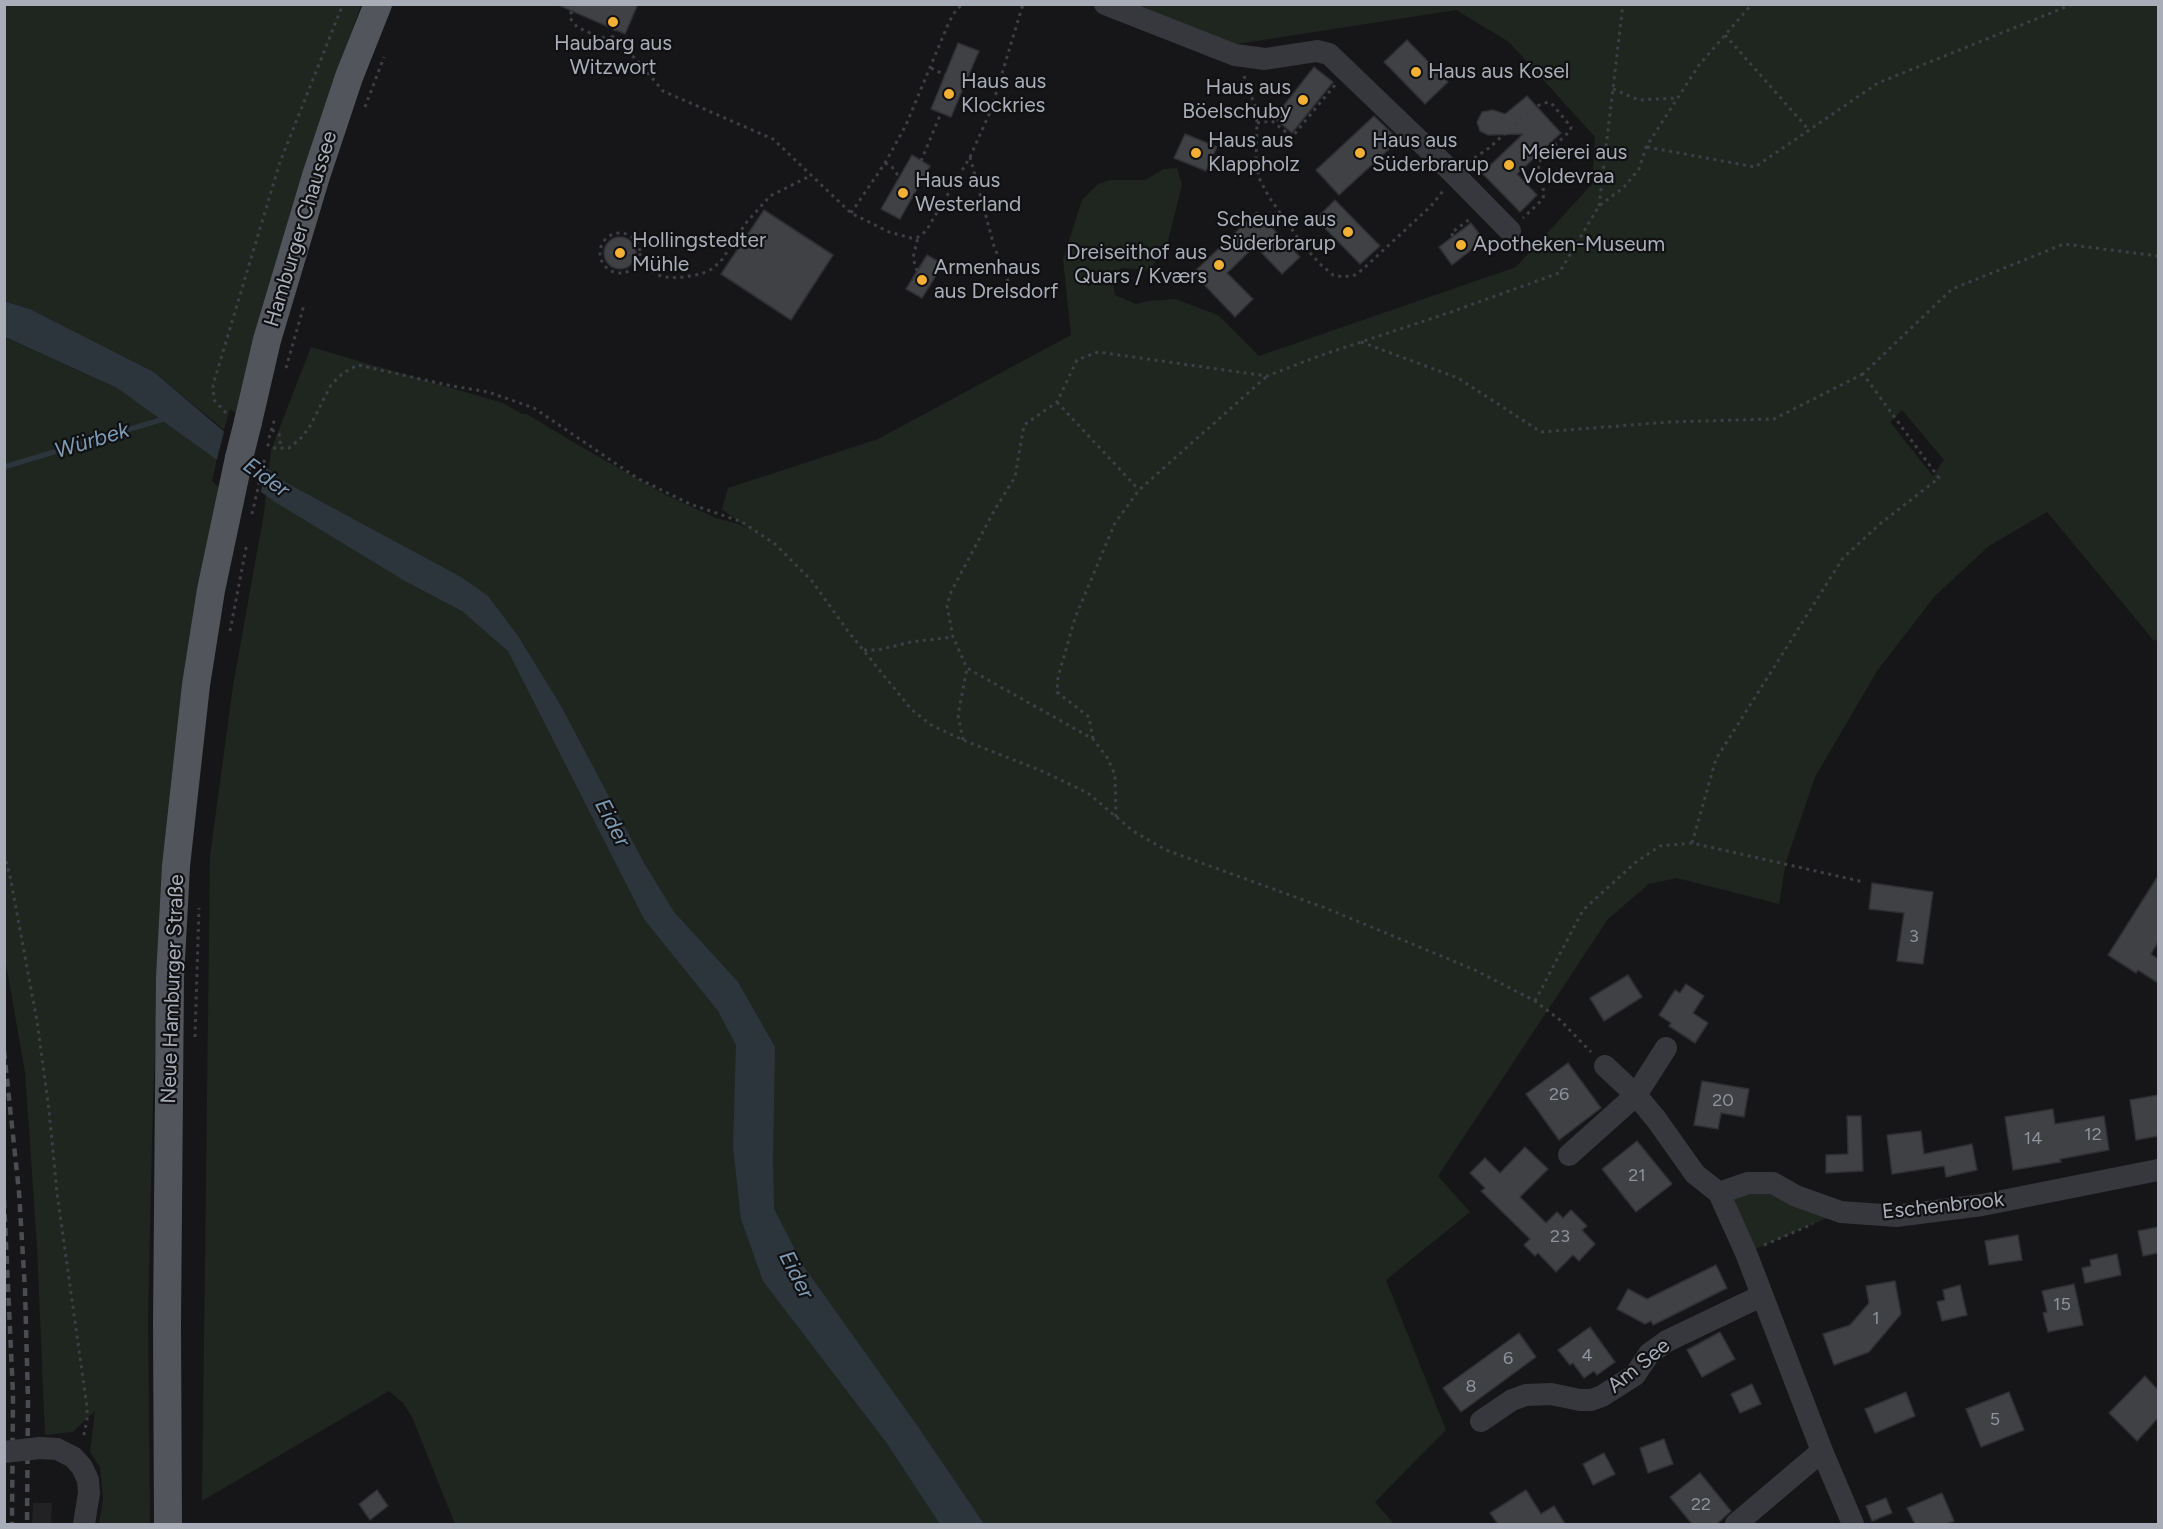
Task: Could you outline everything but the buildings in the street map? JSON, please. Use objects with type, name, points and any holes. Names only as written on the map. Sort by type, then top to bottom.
[{"type":"main road","name":"Hamburger Chaussee","points":[[239,458],[267,340],[316,176],[349,76],[378,4]]},
{"type":"main road","name":"Neue Hamburger Straße","points":[[168,1524],[170,1002],[176,877],[197,675],[211,590],[239,458]]},
{"type":"street","points":[[1105,4],[1235,55],[1265,59],[1317,51],[1329,54],[1510,231]]},
{"type":"street","points":[[1569,1155],[1636,1095],[1666,1048]]},
{"type":"street","points":[[1605,1066],[1636,1095],[1695,1174],[1719,1193],[1746,1253],[1822,1451],[1853,1524]]},
{"type":"street","name":"Eschenbrook","points":[[1719,1193],[1748,1183],[1773,1183],[1796,1196],[1841,1212],[1896,1216],[1982,1205],[2158,1170]]},
{"type":"street","name":"Am See","points":[[1481,1421],[1512,1400],[1526,1395],[1551,1394],[1580,1400],[1591,1400],[1602,1396],[1635,1375],[1649,1354],[1667,1341],[1761,1296]]},
{"type":"street","points":[[4,1452],[40,1448],[57,1449],[74,1457],[88,1479],[89,1493],[84,1524]]},
{"type":"street","points":[[1736,1524],[1822,1451]]},
{"type":"path","points":[[252,514],[248,425],[214,400],[213,385],[280,162],[343,4]]},
{"type":"path","points":[[573,4],[570,18],[577,27],[599,37],[612,38],[626,49],[663,92],[773,139],[810,177],[851,213],[900,237],[910,238],[918,237],[926,231],[970,157],[991,110],[1023,4]]},
{"type":"path","points":[[851,213],[885,163],[906,125],[949,22],[956,10],[963,4]]},
{"type":"path","points":[[1599,206],[1623,4]]},
{"type":"path","points":[[1093,739],[1089,717],[1057,692],[1058,677],[1075,618],[1114,524],[1139,490],[1267,375],[1559,273],[1599,206],[1623,187],[1639,169],[1646,147],[1699,65],[1752,4]]},
{"type":"path","points":[[1646,147],[1755,167],[1878,83],[2073,4]]},
{"type":"path","points":[[612,38],[615,30]]},
{"type":"path","points":[[1725,35],[1809,130]]},
{"type":"path","points":[[363,114],[387,48]]},
{"type":"path","points":[[1235,55],[1255,106],[1256,162],[1259,178],[1269,197],[1303,245],[1333,275],[1342,278],[1355,275],[1382,253],[1442,195],[1453,173],[1489,148],[1534,107],[1548,102],[1569,123],[1570,131],[1542,157],[1538,165],[1544,193],[1543,199],[1510,231]]},
{"type":"path","points":[[931,68],[945,75]]},
{"type":"path","points":[[1257,123],[1272,121],[1292,137],[1338,81]]},
{"type":"path","points":[[1613,89],[1639,100],[1677,98]]},
{"type":"path","points":[[921,161],[941,113]]},
{"type":"path","points":[[970,157],[994,246],[1011,289]]},
{"type":"path","points":[[885,163],[892,167],[899,177]]},
{"type":"path","points":[[637,258],[657,274],[678,278],[701,274],[721,261],[746,223],[770,196],[810,177]]},
{"type":"path","points":[[1453,236],[1451,233],[1487,207]]},
{"type":"path","points":[[615,234],[628,235],[638,244],[637,258],[631,269],[625,272],[611,271],[602,261],[601,248],[608,237],[615,234]]},
{"type":"path","points":[[917,271],[913,258],[918,237]]},
{"type":"path","points":[[734,241],[740,244]]},
{"type":"path","points":[[1360,342],[1458,378],[1541,432],[1669,422],[1774,420],[1863,374],[1952,289],[2064,244],[2158,256]]},
{"type":"path","points":[[286,369],[307,294]]},
{"type":"path","points":[[963,740],[958,715],[967,668],[953,637],[947,606],[951,592],[994,511],[1015,477],[1023,425],[1057,402],[1077,360],[1098,352],[1267,375]]},
{"type":"path","points":[[272,448],[289,448],[300,439],[309,428],[331,385],[343,373],[358,365],[488,392],[534,408],[637,478],[690,504],[742,522],[775,544],[812,581],[911,709],[931,725],[1042,771],[1088,793],[1133,831],[1166,849],[1328,909],[1475,970],[1535,1001],[1560,1020],[1605,1066]]},
{"type":"path","points":[[1692,843],[1716,759],[1843,558],[1881,523],[1939,478],[1863,374]]},
{"type":"path","points":[[1057,402],[1139,490]]},
{"type":"path","points":[[276,409],[272,430],[279,434],[281,448]]},
{"type":"path","points":[[228,642],[248,537]]},
{"type":"path","points":[[864,650],[878,650],[912,642],[953,637]]},
{"type":"path","points":[[967,668],[1093,739],[1107,757],[1115,775],[1116,818]]},
{"type":"path","points":[[1535,1001],[1583,910],[1636,862],[1660,846],[1692,843],[1864,882]]},
{"type":"path","points":[[4,854],[37,1021],[57,1193],[87,1407],[87,1420],[74,1457]]},
{"type":"path","points":[[194,1046],[199,903]]},
{"type":"path","points":[[1746,1253],[1841,1212]]},
{"type":"shaded area","points":[[4,5],[361,5],[341,62],[239,416],[230,409],[224,430],[154,372],[30,309],[5,301]]},
{"type":"shaded area","points":[[1131,5],[2158,5],[2158,639],[2154,641],[2047,512],[1989,546],[1935,596],[1877,671],[1815,777],[1786,862],[1779,904],[1677,878],[1649,884],[1608,919],[1438,1176],[1470,1212],[1386,1280],[1446,1430],[1375,1502],[1394,1524],[455,1524],[412,1417],[403,1403],[389,1391],[202,1501],[210,856],[233,686],[264,513],[271,450],[311,347],[503,403],[522,414],[527,414],[668,496],[749,530],[722,509],[728,488],[878,439],[1071,335],[1063,259],[1082,200],[1098,184],[1110,180],[1145,180],[1164,169],[1177,168],[1182,185],[1166,249],[1149,270],[1122,268],[1112,278],[1115,295],[1136,304],[1175,299],[1218,315],[1259,356],[1516,267],[1592,184],[1595,137],[1509,42],[1456,10],[1237,44]],"holes":[[[1902,410],[1944,460],[1933,476],[1890,422]]]},
{"type":"shaded area","points":[[4,337],[117,388],[217,460],[212,481],[219,487],[163,859],[153,1099],[148,1317],[150,1524],[99,1524],[103,1500],[100,1467],[90,1452],[95,1411],[73,1432],[45,1435],[37,1246],[25,1072],[4,953]]},
{"type":"shaded area","points":[[1748,1183],[1841,1212],[1746,1253],[1719,1193]]},
{"type":"shaded area","points":[[33,1503],[52,1503],[51,1524],[32,1524]]},
{"type":"water","name":"Eider","points":[[4,301],[30,309],[154,372],[281,480],[461,577],[488,596],[518,636],[561,706],[644,863],[674,912],[738,982],[775,1047],[774,1209],[804,1267],[984,1524],[940,1524],[886,1442],[763,1281],[741,1219],[733,1147],[736,1045],[718,1011],[644,919],[508,651],[462,611],[405,581],[275,502],[117,388],[5,337]]},
{"type":"pier","points":[[225,428],[267,464],[260,495],[216,463]]},
{"type":"waterway","name":"Würbek","points":[[4,467],[167,418]]},
{"type":"railway","points":[[4,1051],[19,1192],[25,1290],[28,1400],[27,1524]]},
{"type":"railway","points":[[4,1200],[13,1394],[12,1524]]},
{"type":"place","name":"Haubarg aus Witzwort","points":[[613,22]]},
{"type":"place","name":"Haus aus Kosel","points":[[1416,72]]},
{"type":"place","name":"Haus aus Klockries","points":[[949,94]]},
{"type":"place","name":"Haus aus Böelschuby","points":[[1303,100]]},
{"type":"place","name":"Haus aus Klappholz","points":[[1196,153]]},
{"type":"place","name":"Haus aus Süderbrarup","points":[[1360,153]]},
{"type":"place","name":"Meierei aus Voldevraa","points":[[1509,165]]},
{"type":"place","name":"Haus aus Westerland","points":[[903,193]]},
{"type":"place","name":"Scheune aus Süderbrarup","points":[[1348,232]]},
{"type":"place","name":"Apotheken-Museum","points":[[1461,245]]},
{"type":"place","name":"Hollingstedter Mühle","points":[[620,253]]},
{"type":"place","name":"Dreiseithof aus Quars / Kværs","points":[[1219,265]]},
{"type":"place","name":"Armenhaus aus Drelsdorf","points":[[922,280]]}]
